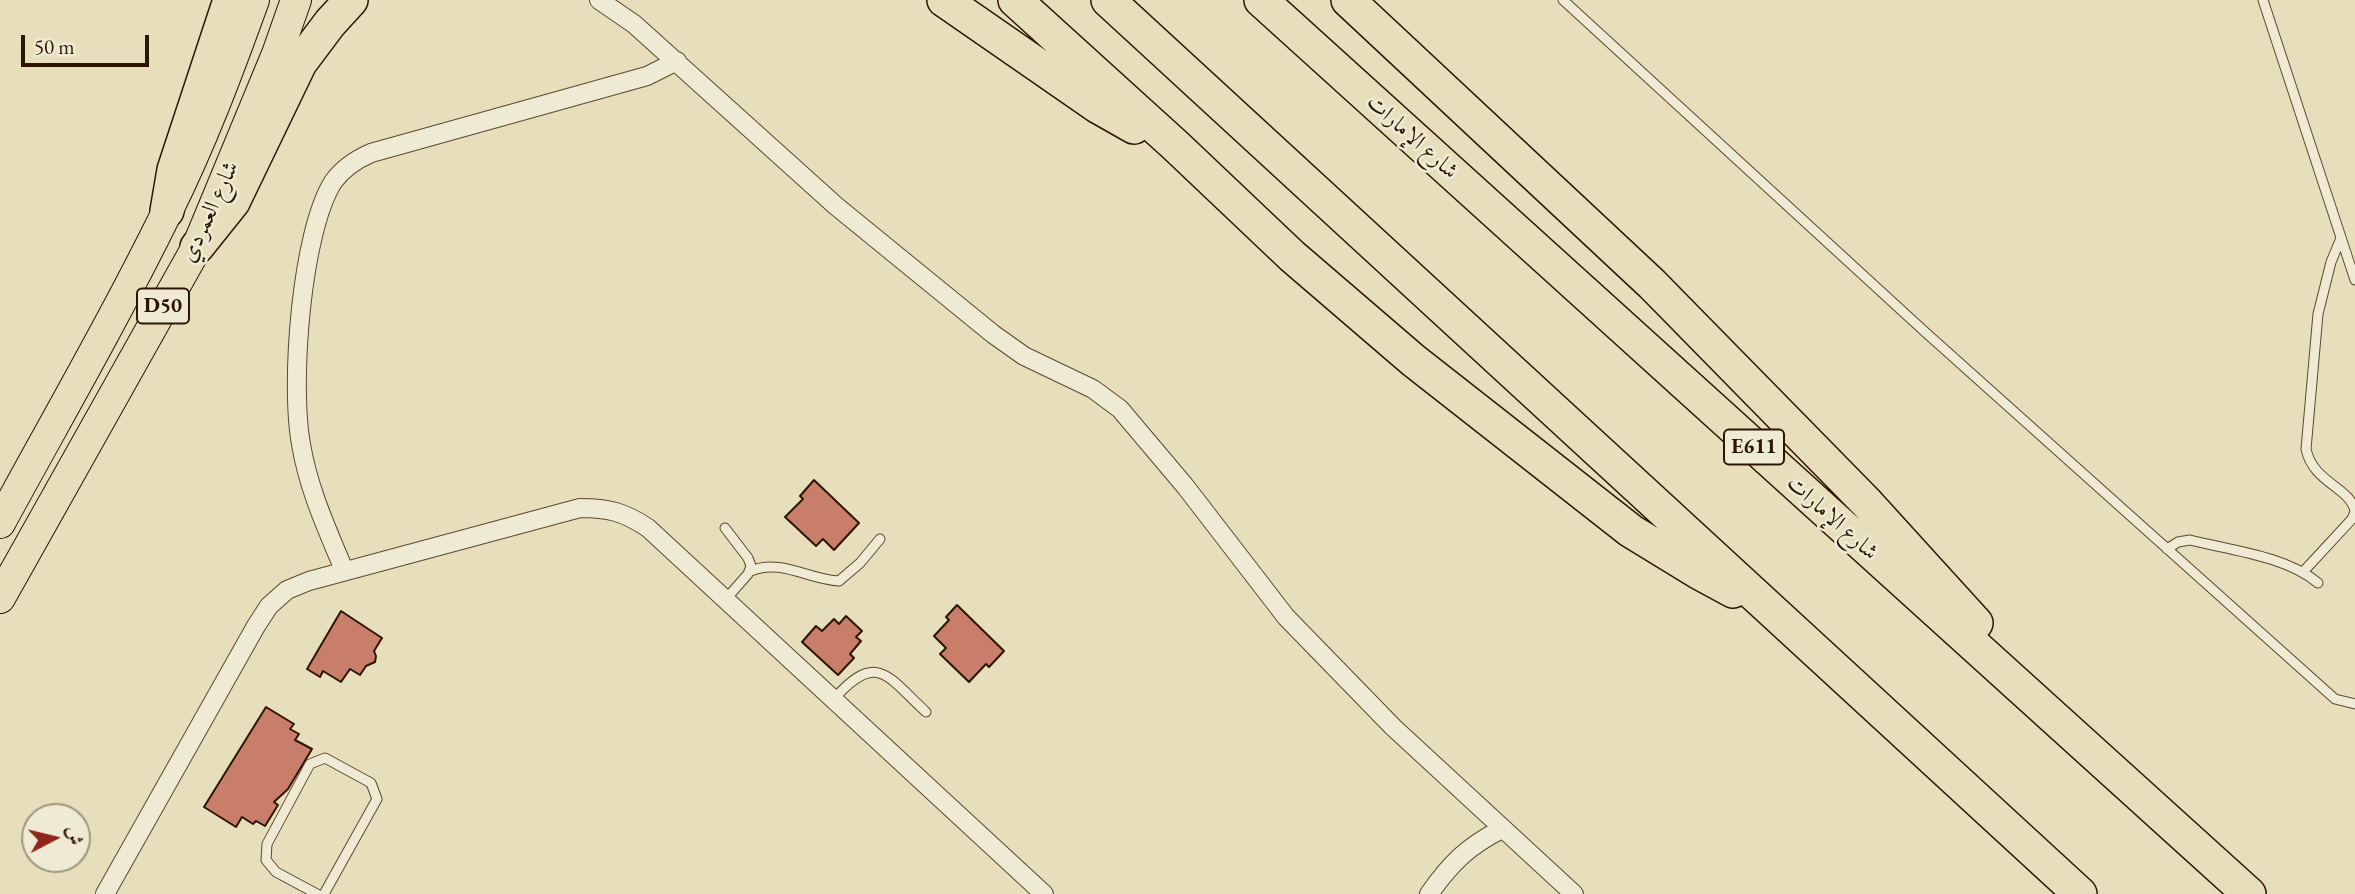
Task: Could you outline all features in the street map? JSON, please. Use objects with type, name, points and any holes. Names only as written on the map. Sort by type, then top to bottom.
[{"type":"highway","points":[[167,211],[174,170],[230,0]]},
{"type":"highway","points":[[197,247],[233,202],[300,63],[351,0]]},
{"type":"highway","points":[[944,0],[1097,106],[1176,146]]},
{"type":"highway","points":[[1015,0],[1292,256],[1444,385],[1600,508],[1675,559],[1768,606]]},
{"type":"highway","points":[[1108,0],[2080,894]]},
{"type":"highway","name":"شارع الإمارات","points":[[1261,0],[2249,894]]},
{"type":"highway","points":[[1348,0],[1652,284],[1918,558],[2068,732]]},
{"type":"main road","name":"شارع العمردي","points":[[0,523],[167,211],[218,97],[254,0]]},
{"type":"main road","name":"شارع العمردي","points":[[0,598],[197,247],[277,54],[296,0]]},
{"type":"street","points":[[598,0],[634,24],[836,206],[993,334],[1024,356],[1093,389],[1120,409],[1185,486],[1286,617],[1393,727],[1574,894]]},
{"type":"street","points":[[344,570],[306,470],[300,444],[297,405],[304,284],[317,221],[335,180],[351,163],[371,153],[647,76],[677,61]]},
{"type":"street","points":[[105,894],[269,606],[286,590],[344,570],[580,508],[604,508],[628,515],[648,528],[1044,894]]},
{"type":"street","points":[[1429,894],[1456,858],[1478,841],[1502,829]]},
{"type":"lane","points":[[1563,0],[1924,331],[2335,699],[2355,704]]},
{"type":"lane","points":[[2263,0],[2355,279]]},
{"type":"lane","points":[[2303,572],[2352,519],[2355,512],[2349,499],[2314,470],[2306,449],[2318,314],[2331,262],[2341,238]]},
{"type":"lane","points":[[725,528],[750,561],[751,570]]},
{"type":"lane","points":[[725,600],[751,570],[774,566],[823,580],[839,581],[860,563],[880,538]]},
{"type":"lane","points":[[2167,549],[2178,542],[2190,540],[2276,561],[2303,572],[2318,583]]},
{"type":"lane","points":[[833,700],[855,677],[873,671],[886,675],[926,712]]},
{"type":"lane","points":[[317,894],[276,872],[265,860],[267,844],[310,764],[325,758],[371,783],[377,799],[324,894]]},
{"type":"building","points":[[814,480],[859,523],[834,550],[823,539],[816,546],[785,517],[803,499],[800,496]]},
{"type":"building","points":[[957,605],[1004,651],[989,667],[986,664],[969,682],[940,654],[946,648],[934,636],[949,620],[946,617]]},
{"type":"building","points":[[341,611],[382,638],[374,651],[375,662],[366,666],[360,675],[350,669],[341,682],[323,671],[320,677],[307,669]]},
{"type":"building","points":[[846,616],[862,631],[856,637],[861,641],[850,654],[854,658],[838,675],[802,642],[816,626],[822,631],[834,619],[839,624]]},
{"type":"building","points":[[266,707],[294,724],[290,729],[299,734],[295,740],[312,749],[288,789],[274,802],[278,805],[265,826],[256,821],[253,824],[242,817],[236,827],[204,807]]}]
